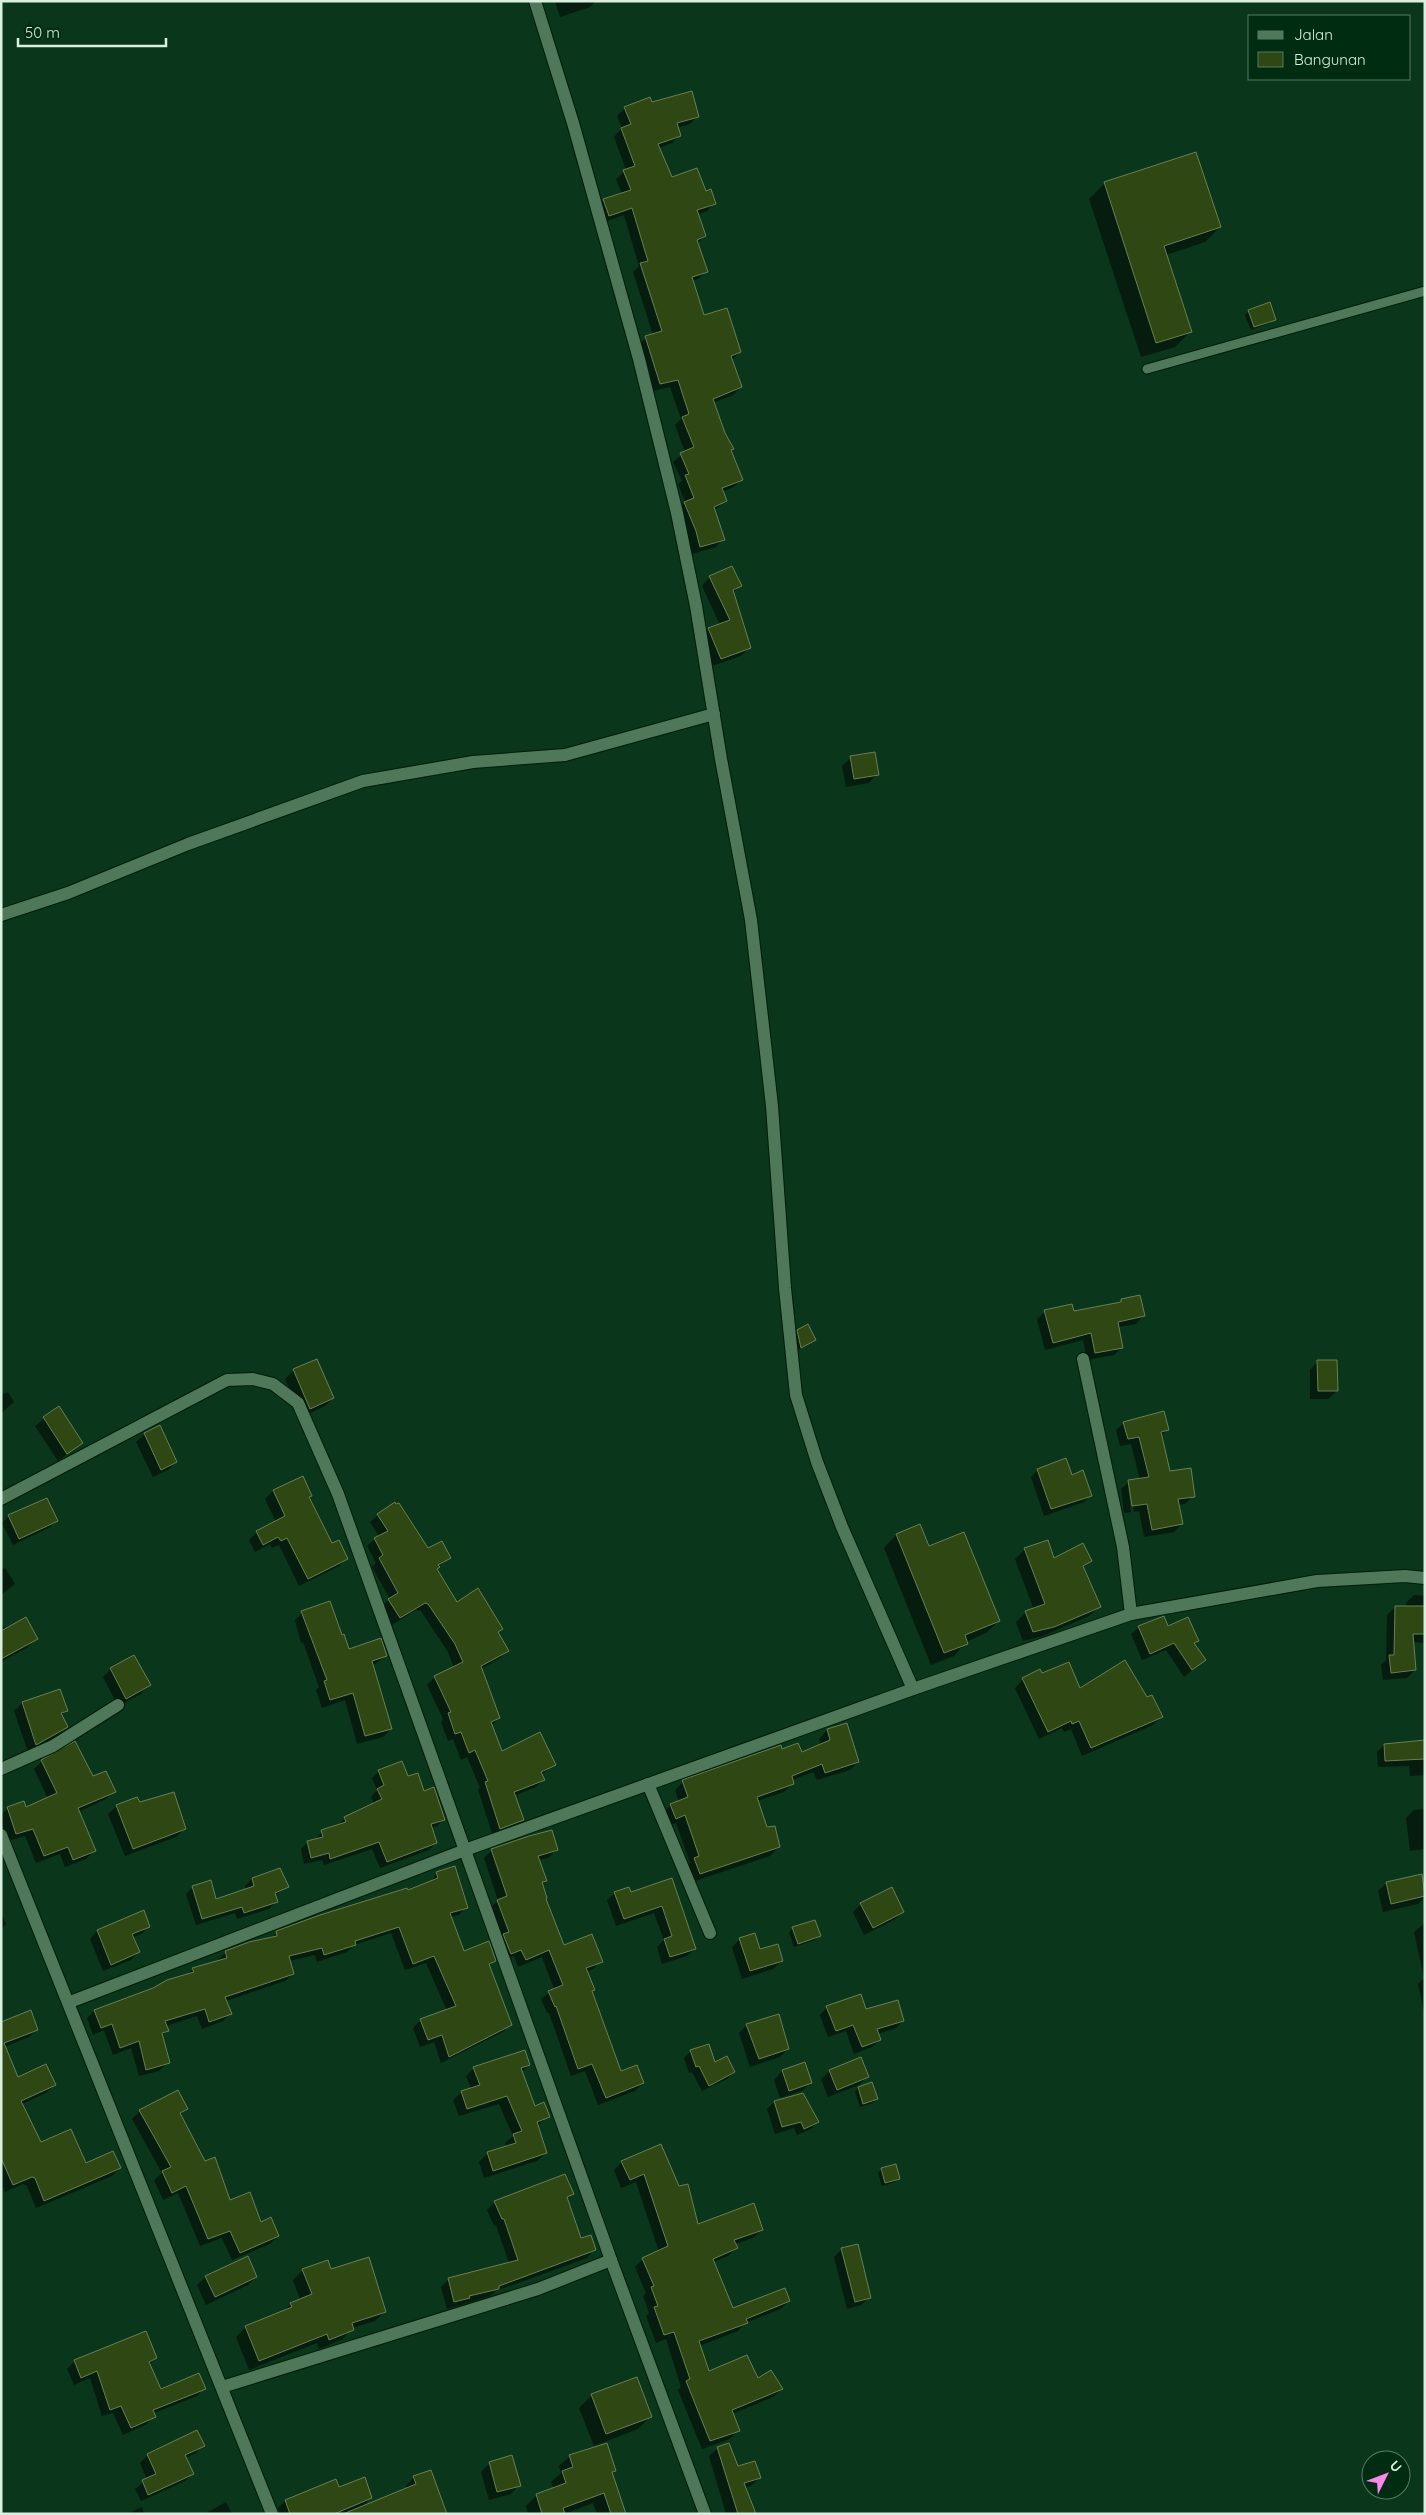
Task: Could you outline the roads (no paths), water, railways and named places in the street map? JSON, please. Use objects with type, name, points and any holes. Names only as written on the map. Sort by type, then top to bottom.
[{"type":"street","points":[[535,1],[576,132],[650,400],[696,606],[751,920],[772,1106],[785,1297],[796,1395],[817,1462],[842,1527],[913,1689]]},
{"type":"street","points":[[1,915],[68,892],[188,844],[363,781],[473,762],[565,756],[714,714]]},
{"type":"street","points":[[1084,1359],[1123,1547],[1131,1614]]},
{"type":"street","points":[[1,1499],[227,1380],[253,1380],[273,1384],[298,1403],[338,1494],[611,2260],[706,2514]]},
{"type":"street","points":[[70,2002],[465,1850],[913,1689],[1131,1614],[1316,1581],[1405,1576],[1425,1578]]},
{"type":"street","points":[[1,1768],[54,1746],[118,1705]]},
{"type":"street","points":[[648,1784],[710,1933]]},
{"type":"street","points":[[1,1835],[70,2002],[272,2514]]},
{"type":"street","points":[[222,2387],[528,2292],[611,2260]]},
{"type":"lane","points":[[1147,369],[1425,291]]}]
